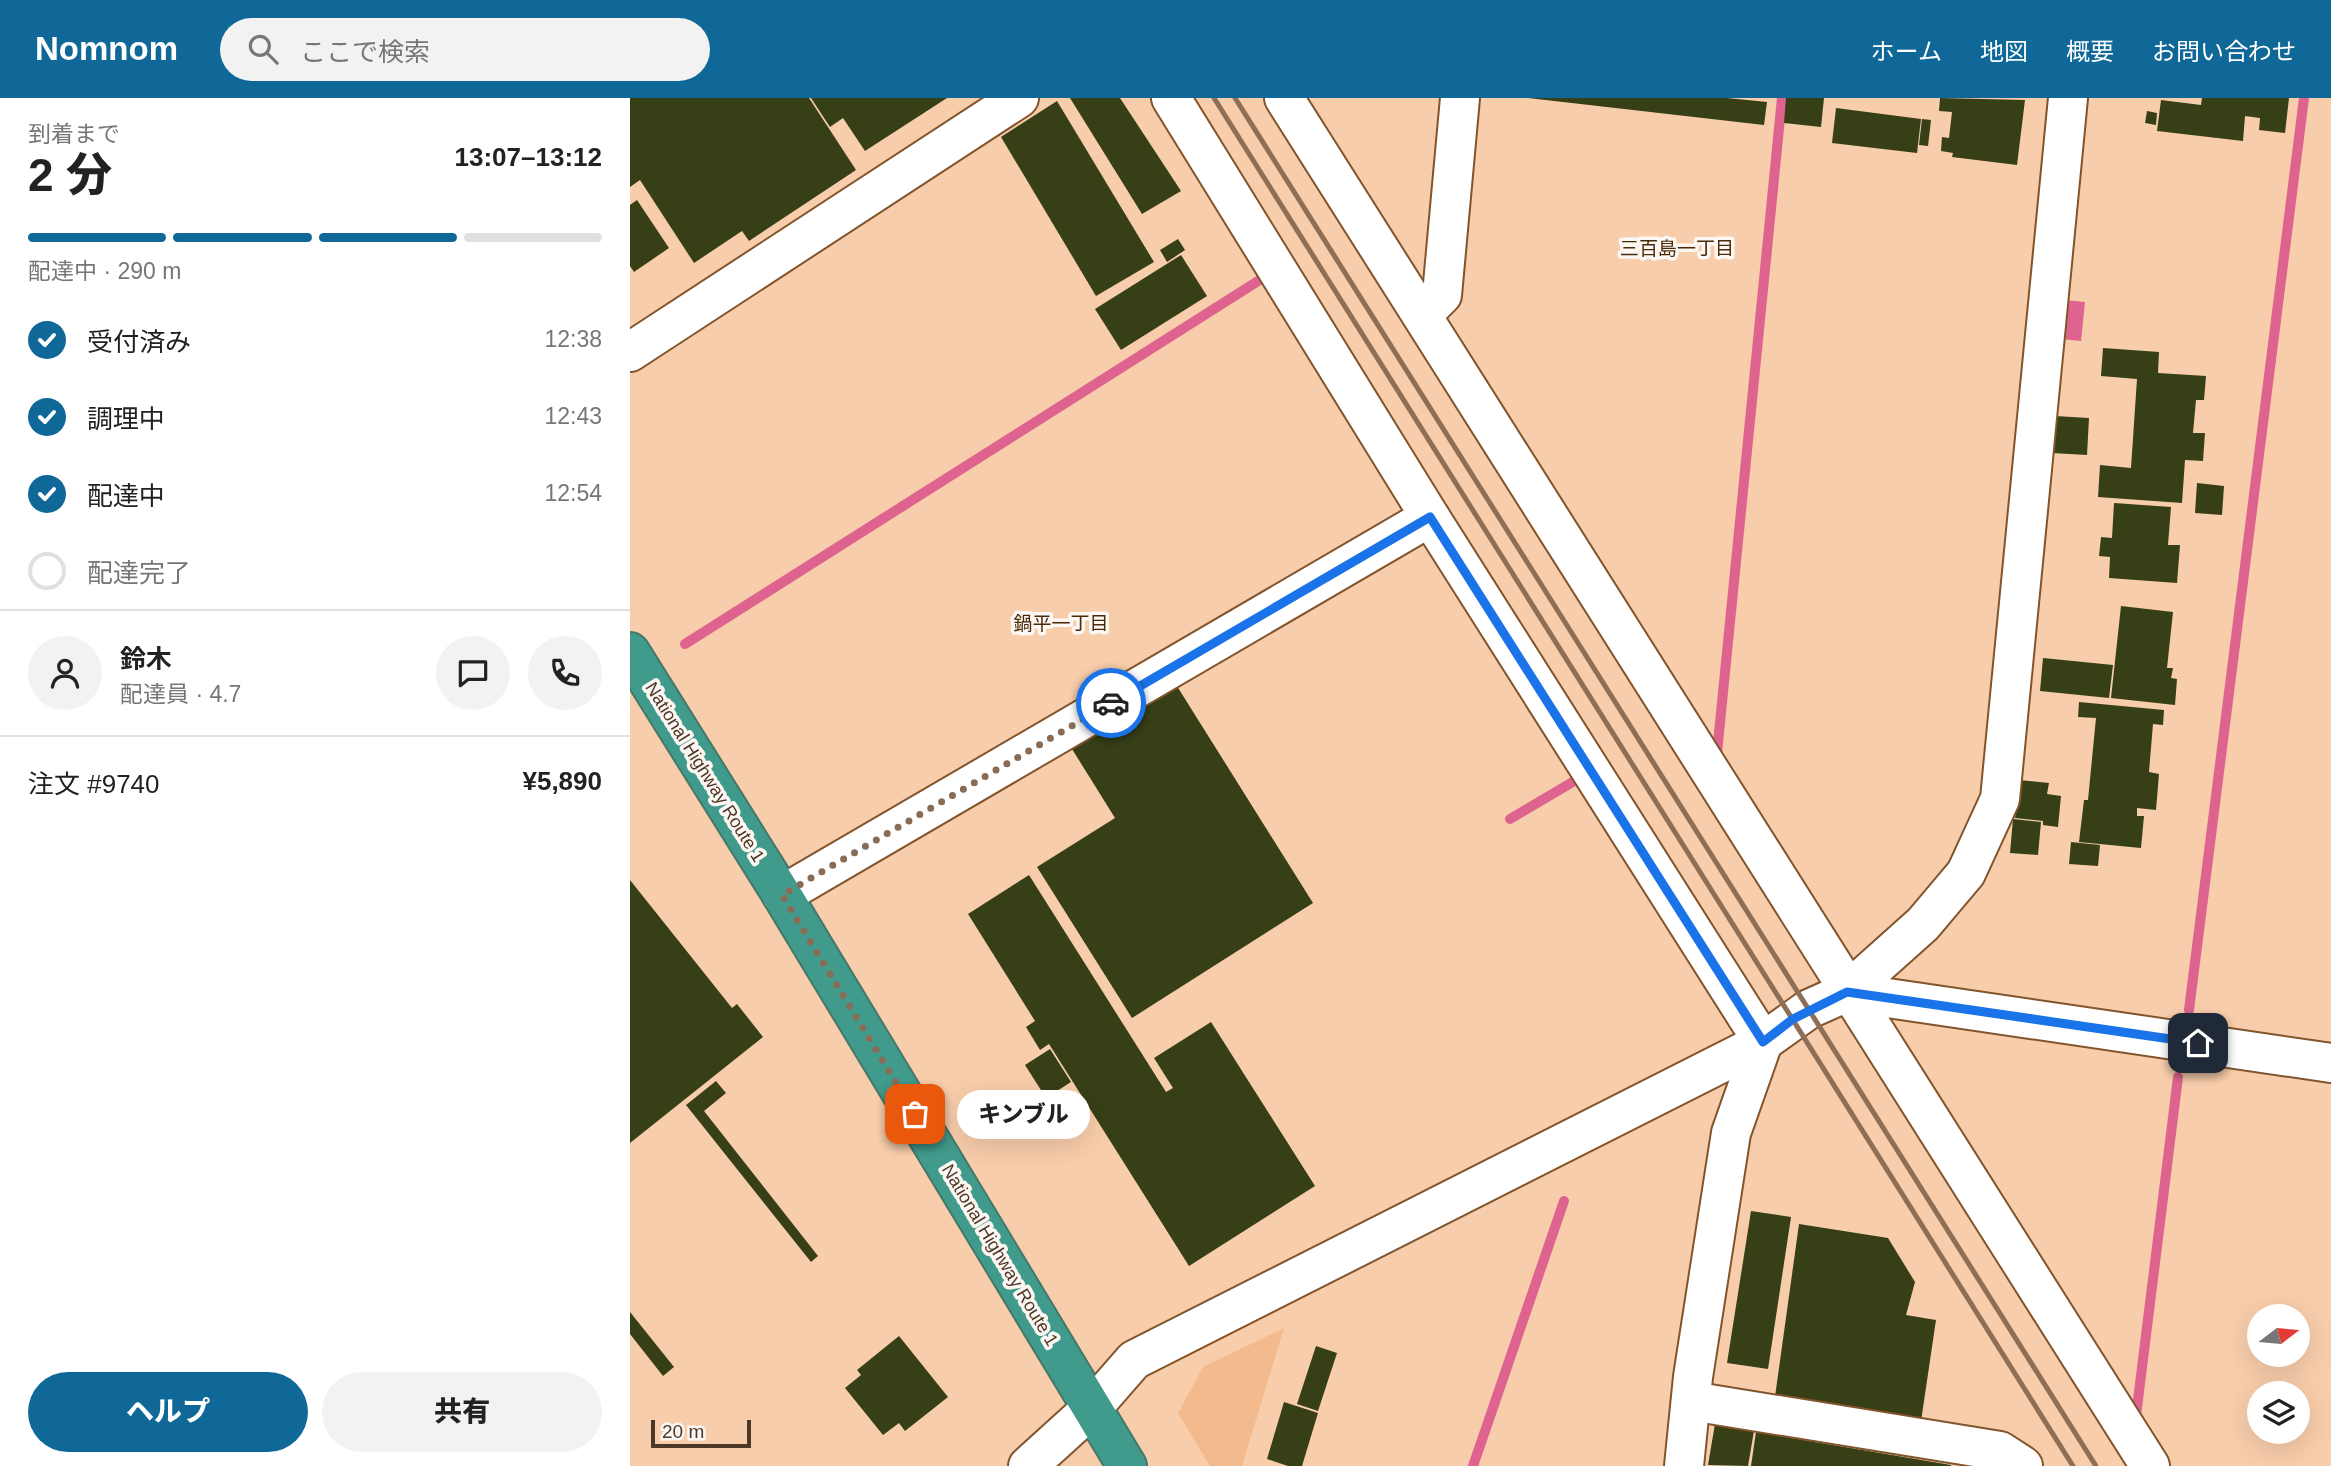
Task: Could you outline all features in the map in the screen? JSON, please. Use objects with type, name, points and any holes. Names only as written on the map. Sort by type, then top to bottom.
[{"type":"highway","name":"National Highway Route 1","points":[[630,652],[782,895],[1127,1466]]},
{"type":"street","points":[[630,352],[1019,98]]},
{"type":"street","points":[[1171,98],[1430,517],[1763,1042]]},
{"type":"street","points":[[1284,98],[1423,314],[1847,992],[2150,1466]]},
{"type":"street","points":[[1423,314],[1442,295],[1460,98]]},
{"type":"street","points":[[1028,1466],[1093,1407],[1134,1360],[1763,1042],[1793,1019],[1847,992],[1923,924],[1966,873],[2000,799],[2068,98]]},
{"type":"street","points":[[782,895],[1430,517]]},
{"type":"street","points":[[1847,992],[2331,1063]]},
{"type":"street","points":[[1684,1466],[1691,1401],[1731,1133],[1763,1042]]},
{"type":"street","points":[[1691,1401],[2000,1451],[2023,1466]]},
{"type":"shaded area","points":[[2065,300],[2085,302],[2081,341],[2060,339]]},
{"type":"shaded area","points":[[1284,1328],[1242,1466],[1210,1466],[1178,1413],[1203,1367]]},
{"type":"building","points":[[630,98],[809,98],[856,170],[749,241],[742,231],[694,263],[640,180],[630,187]]},
{"type":"building","points":[[811,98],[947,98],[865,151],[843,118],[830,127]]},
{"type":"building","points":[[1070,98],[1120,98],[1181,191],[1142,214]]},
{"type":"building","points":[[1528,98],[1727,98],[1767,102],[1764,125]]},
{"type":"building","points":[[1786,98],[1824,98],[1821,127],[1784,123]]},
{"type":"building","points":[[1940,98],[2025,100],[2017,165],[1952,157],[1953,153],[1941,151],[1942,137],[1949,138],[1952,112],[1939,111]]},
{"type":"building","points":[[2202,98],[2289,98],[2285,133],[2259,130],[2260,118],[2245,116],[2243,141],[2157,131],[2161,100],[2201,105]]},
{"type":"building","points":[[1057,101],[1154,262],[1096,296],[1001,137]]},
{"type":"building","points":[[1836,108],[1921,119],[1917,153],[1832,143]]},
{"type":"building","points":[[2147,111],[2157,113],[2156,125],[2145,123]]},
{"type":"building","points":[[1922,119],[1931,120],[1928,146],[1919,145]]},
{"type":"building","points":[[637,200],[669,248],[634,272],[630,266],[630,205]]},
{"type":"building","points":[[1178,239],[1185,250],[1167,262],[1160,250]]},
{"type":"building","points":[[1181,255],[1207,296],[1121,350],[1095,309]]},
{"type":"building","points":[[2103,348],[2159,352],[2158,373],[2206,376],[2204,400],[2196,400],[2193,433],[2205,433],[2203,461],[2185,460],[2182,503],[2098,497],[2100,465],[2131,468],[2137,379],[2101,376]]},
{"type":"building","points":[[2055,416],[2089,418],[2087,455],[2052,453]]},
{"type":"building","points":[[2197,483],[2224,486],[2222,515],[2195,513]]},
{"type":"building","points":[[2114,503],[2171,507],[2168,545],[2180,545],[2177,583],[2109,578],[2110,557],[2099,556],[2101,537],[2112,538]]},
{"type":"building","points":[[2121,606],[2173,612],[2167,668],[2173,668],[2171,678],[2177,679],[2175,705],[2111,698]]},
{"type":"building","points":[[2043,658],[2113,665],[2109,698],[2040,691]]},
{"type":"building","points":[[1175,683],[1313,903],[1132,1018],[1037,867],[1115,818],[1072,749]]},
{"type":"building","points":[[2079,702],[2164,710],[2163,725],[2153,724],[2149,772],[2159,774],[2156,810],[2137,808],[2137,816],[2144,816],[2141,848],[2079,842],[2084,800],[2088,800],[2096,718],[2078,717]]},
{"type":"building","points":[[2019,780],[2049,783],[2047,794],[2061,796],[2058,827],[2043,825],[2043,821],[2015,818]]},
{"type":"building","points":[[2013,819],[2041,822],[2038,855],[2010,853]]},
{"type":"building","points":[[2071,842],[2100,845],[2098,866],[2069,864]]},
{"type":"building","points":[[1029,875],[1166,1092],[1173,1088],[1154,1058],[1211,1022],[1315,1186],[1189,1266],[1049,1044],[1040,1050],[1026,1027],[1035,1021],[968,914]]},
{"type":"building","points":[[630,880],[732,1008],[737,1004],[763,1037],[630,1143]]},
{"type":"building","points":[[1050,1049],[1071,1082],[1046,1098],[1025,1065]]},
{"type":"building","points":[[716,1081],[726,1093],[704,1111],[818,1256],[811,1262],[686,1105]]},
{"type":"building","points":[[1751,1211],[1791,1217],[1768,1369],[1727,1363]]},
{"type":"building","points":[[1799,1224],[1888,1238],[1915,1282],[1906,1315],[1936,1320],[1920,1428],[1774,1404]]},
{"type":"building","points":[[630,1312],[674,1367],[663,1376],[630,1334]]},
{"type":"building","points":[[899,1336],[948,1397],[905,1431],[899,1423],[883,1435],[845,1388],[861,1375],[857,1370]]},
{"type":"building","points":[[1316,1346],[1337,1353],[1318,1411],[1297,1404]]},
{"type":"building","points":[[1284,1402],[1318,1413],[1302,1466],[1288,1466],[1267,1459]]},
{"type":"building","points":[[1716,1418],[1755,1425],[1748,1466],[1708,1465]]},
{"type":"building","points":[[1756,1432],[1951,1465],[1951,1466],[1751,1466]]},
{"type":"waterway","points":[[1717,753],[1782,98]]},
{"type":"waterway","points":[[2189,1010],[2304,98]]},
{"type":"waterway","points":[[685,644],[1266,276]]},
{"type":"waterway","points":[[1510,819],[1576,780]]},
{"type":"waterway","points":[[2136,1416],[2178,1077]]},
{"type":"waterway","points":[[1473,1466],[1564,1201]]},
{"type":"railway","points":[[1214,98],[2073,1466]]},
{"type":"railway","points":[[1235,98],[2096,1466]]},
{"type":"way so far","points":[[915,1114],[782,895],[1111,703]]},
{"type":"place","name":"キンブル","points":[[915,1114]]},
{"type":"district","name":"三百島一丁目","points":[[1677,248]]},
{"type":"district","name":"鍋平一丁目","points":[[1061,623]]},
{"type":"route","points":[[1111,703],[1430,517],[1763,1042],[1793,1019],[1847,992],[2198,1043]]}]
